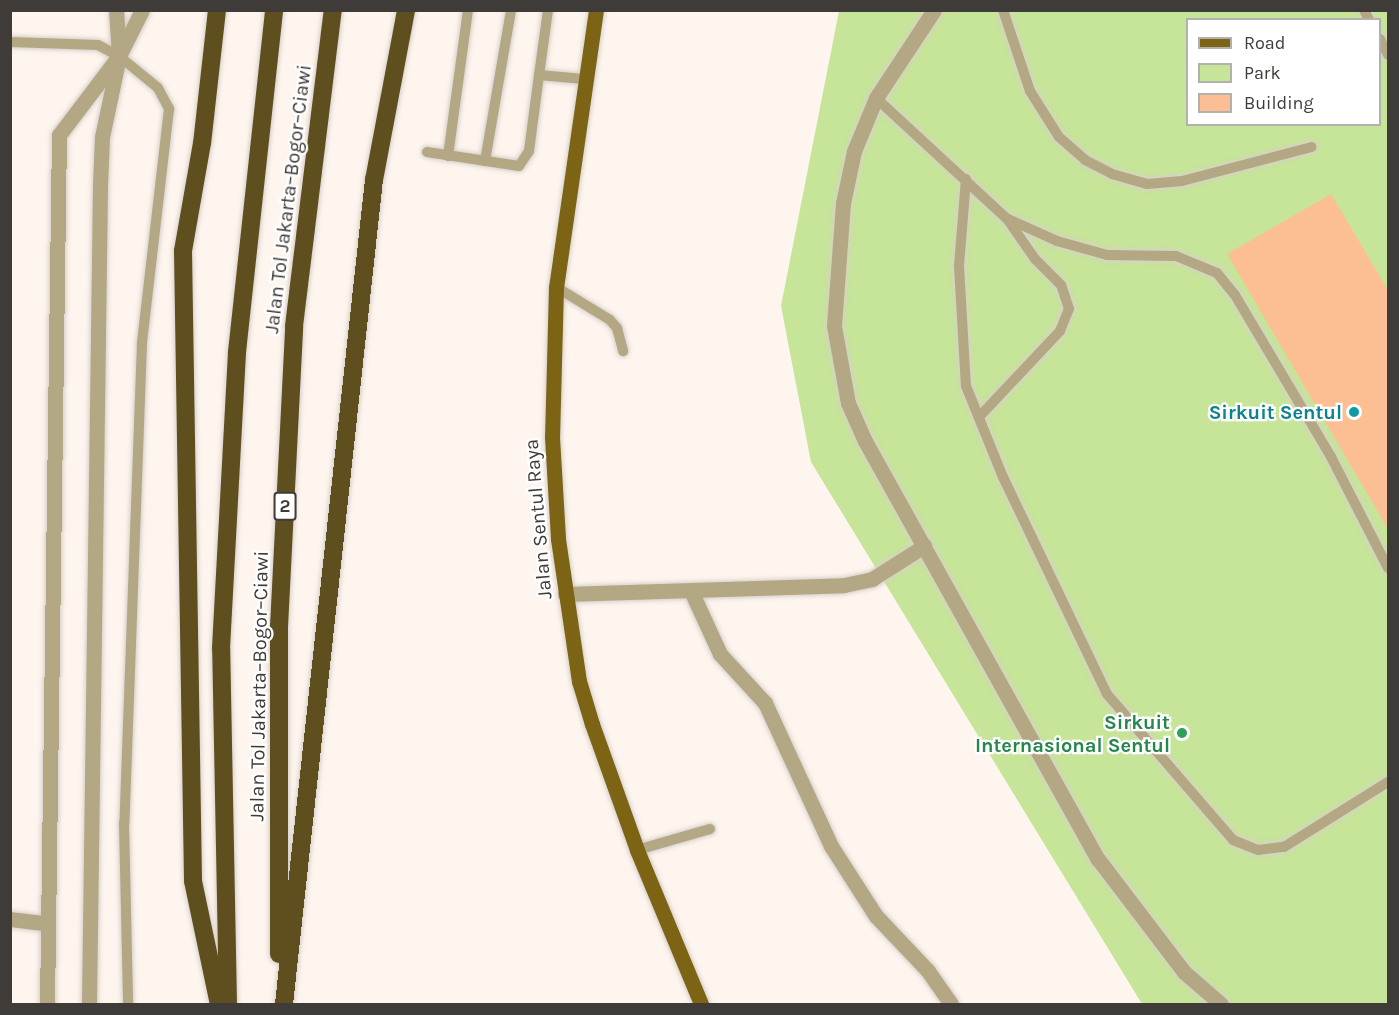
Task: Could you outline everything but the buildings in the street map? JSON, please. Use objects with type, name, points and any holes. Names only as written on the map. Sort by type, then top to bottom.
[{"type":"highway","points":[[217,10],[183,262],[193,881],[219,1005]]},
{"type":"highway","name":"Jalan Tol Jakarta–Bogor–Ciawi","points":[[228,1005],[221,648],[237,352],[274,10]]},
{"type":"highway","name":"Jalan Tol Jakarta–Bogor–Ciawi","points":[[282,1005],[279,627],[294,326],[333,10]]},
{"type":"highway","points":[[282,1005],[374,180],[406,10]]},
{"type":"main road","name":"Jalan Sentul Raya","points":[[596,10],[584,80],[556,287],[553,491],[565,594],[579,681],[637,850],[701,1005]]},
{"type":"street","points":[[89,1005],[100,176],[102,137],[119,56],[116,10]]},
{"type":"street","points":[[47,1005],[59,135],[119,56],[142,10]]},
{"type":"street","points":[[934,10],[876,98],[854,151],[843,203],[834,326],[848,403],[924,546],[1098,859],[1184,972],[1221,1005]]},
{"type":"street","points":[[565,594],[692,593],[844,585],[872,579],[924,546]]},
{"type":"street","points":[[692,593],[720,654],[765,703],[831,846],[876,916],[928,971],[951,1005]]},
{"type":"street","points":[[10,919],[48,924]]},
{"type":"lane","points":[[448,156],[468,10]]},
{"type":"lane","points":[[485,161],[511,10]]},
{"type":"lane","points":[[428,153],[519,166],[525,162],[548,10]]},
{"type":"lane","points":[[1003,10],[1030,91],[1059,137],[1085,160],[1112,174],[1147,184],[1182,181],[1312,147]]},
{"type":"lane","points":[[1381,41],[1389,55]]},
{"type":"lane","points":[[11,42],[98,45],[119,56],[158,88],[167,103],[170,122],[142,343],[124,823],[128,1005]]},
{"type":"lane","points":[[539,75],[584,80]]},
{"type":"lane","points":[[876,98],[1006,218],[1035,260],[1061,285],[1069,309],[1060,331],[979,417]]},
{"type":"lane","points":[[966,179],[959,266],[966,386],[1107,694],[1233,840],[1258,850],[1284,847],[1389,782]]},
{"type":"lane","points":[[1006,218],[1057,241],[1107,255],[1176,256],[1217,273],[1235,294],[1331,457],[1389,568]]},
{"type":"lane","points":[[556,287],[610,320],[617,328],[623,351]]},
{"type":"lane","points":[[637,850],[710,829]]},
{"type":"green space","name":"Sirkuit Internasional Sentul","points":[[839,11],[1388,11],[1388,1004],[1142,1004],[811,462],[781,306]]},
{"type":"place","name":"Sirkuit Sentul","points":[[1354,412]]},
{"type":"place","name":"Sirkuit Internasional Sentul","points":[[1182,733]]}]
